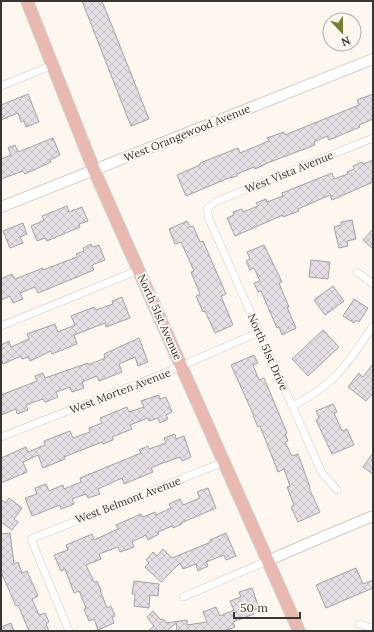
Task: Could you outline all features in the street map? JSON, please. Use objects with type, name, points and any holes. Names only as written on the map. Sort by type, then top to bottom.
[{"type":"main road","name":"North 51st Avenue","points":[[27,1],[94,170],[299,631]]},
{"type":"street","name":"West Orangewood Avenue","points":[[1,207],[373,59]]},
{"type":"street","points":[[1,86],[53,65]]},
{"type":"street","name":"West Vista Avenue","points":[[207,209],[215,202],[373,138]]},
{"type":"street","name":"North 51st Drive","points":[[207,209],[209,219],[322,473],[337,490]]},
{"type":"street","points":[[1,326],[139,270]]},
{"type":"street","points":[[357,272],[373,284]]},
{"type":"street","points":[[292,406],[318,391],[336,377],[373,326]]},
{"type":"street","name":"West Morten Avenue","points":[[1,437],[182,366],[259,332]]},
{"type":"street","name":"West Belmont Avenue","points":[[69,631],[31,538],[224,462]]},
{"type":"street","points":[[183,597],[373,516]]},
{"type":"street","points":[[359,624],[373,628]]},
{"type":"building","points":[[82,1],[102,1],[149,119],[131,126]]},
{"type":"building","points":[[28,94],[39,122],[26,127],[24,121],[21,122],[18,113],[1,120],[1,105]]},
{"type":"building","points":[[373,94],[373,119],[359,125],[360,127],[329,140],[327,136],[314,142],[315,145],[255,169],[254,167],[237,174],[237,176],[231,177],[186,196],[177,175],[200,165],[200,163],[238,148],[240,153],[269,141],[267,138],[284,132],[285,135],[359,105],[357,100]]},
{"type":"building","points":[[53,138],[60,155],[50,160],[51,162],[25,174],[23,171],[1,179],[1,159],[11,155],[8,148],[15,145],[18,152]]},
{"type":"building","points":[[373,160],[373,182],[332,200],[330,195],[298,209],[299,211],[283,217],[283,215],[235,236],[227,218],[234,215],[233,212],[242,209],[243,212],[258,206],[256,203],[266,199],[267,202],[283,196],[282,193],[332,173],[334,179],[348,174],[347,172],[354,169],[353,166],[362,162],[363,164]]},
{"type":"building","points":[[67,206],[69,212],[82,207],[88,221],[79,224],[80,227],[47,241],[45,238],[37,241],[31,226],[44,220],[42,216]]},
{"type":"building","points":[[352,220],[356,239],[347,241],[348,246],[339,248],[334,227],[341,225],[341,222]]},
{"type":"building","points":[[187,221],[190,227],[193,226],[200,242],[203,241],[226,294],[221,296],[233,325],[215,333],[196,296],[200,294],[191,272],[194,271],[181,242],[175,244],[169,229]]},
{"type":"building","points":[[23,223],[27,234],[20,237],[23,243],[10,248],[3,231]]},
{"type":"building","points":[[373,229],[373,249],[363,240]]},
{"type":"building","points":[[91,244],[92,247],[99,245],[105,260],[92,265],[94,270],[38,293],[35,287],[20,293],[23,299],[13,303],[10,296],[1,300],[1,279],[12,274],[15,279],[77,257],[76,254],[84,251],[83,248]]},
{"type":"building","points":[[264,245],[282,282],[279,283],[296,328],[282,335],[279,327],[277,328],[261,291],[258,292],[254,283],[260,281],[254,268],[250,270],[246,261],[250,259],[247,252]]},
{"type":"building","points":[[311,260],[330,262],[328,279],[309,277]]},
{"type":"building","points":[[333,286],[344,301],[325,315],[314,300]]},
{"type":"building","points":[[122,297],[130,318],[106,327],[105,323],[74,335],[77,344],[52,354],[51,351],[30,361],[28,357],[22,359],[21,356],[3,364],[1,359],[1,345],[9,341],[11,347],[29,339],[27,334],[55,324],[58,332],[75,325],[71,316],[94,307],[96,310],[113,304],[112,301]]},
{"type":"building","points":[[354,299],[368,308],[359,322],[356,320],[354,323],[343,316]]},
{"type":"building","points":[[323,330],[339,347],[308,376],[292,359]]},
{"type":"building","points":[[139,338],[148,362],[138,366],[135,357],[119,364],[122,372],[99,381],[97,376],[82,382],[84,388],[72,392],[70,387],[56,392],[58,397],[45,402],[43,399],[26,405],[28,410],[17,414],[16,409],[1,415],[1,395],[37,381],[35,376],[43,373],[45,378],[88,363],[88,365],[105,358],[104,354]]},
{"type":"building","points":[[254,355],[258,363],[253,365],[259,380],[264,378],[287,433],[285,434],[288,441],[285,442],[292,456],[298,454],[310,487],[309,488],[320,512],[298,522],[291,507],[294,505],[287,487],[290,486],[284,469],[278,472],[260,426],[258,427],[231,365]]},
{"type":"building","points":[[373,364],[373,393],[366,401],[348,387],[359,373],[363,377]]},
{"type":"building","points":[[159,395],[160,399],[166,397],[172,412],[166,415],[168,419],[160,423],[158,418],[149,421],[148,418],[130,425],[132,429],[112,437],[113,440],[103,444],[102,442],[64,457],[65,459],[43,468],[38,455],[23,462],[27,472],[1,483],[1,458],[26,447],[28,452],[45,445],[44,441],[70,431],[73,438],[90,432],[89,428],[102,423],[100,418],[127,407],[129,412],[144,407],[141,401]]},
{"type":"building","points":[[333,404],[337,412],[334,413],[342,431],[347,429],[354,445],[332,454],[316,420],[319,418],[316,411]]},
{"type":"building","points":[[175,434],[176,439],[184,436],[191,457],[182,461],[180,457],[160,464],[151,468],[153,472],[124,484],[122,478],[98,489],[100,494],[88,498],[86,494],[72,499],[74,504],[61,509],[60,505],[32,516],[25,498],[37,494],[35,488],[46,484],[49,491],[63,485],[64,489],[81,482],[80,478],[141,453],[139,450],[148,446],[149,449],[166,443],[164,438]]},
{"type":"building","points":[[373,453],[373,474],[363,467]]},
{"type":"building","points":[[208,488],[216,508],[173,528],[172,526],[158,532],[159,534],[148,540],[146,535],[132,542],[134,547],[120,552],[118,547],[99,554],[101,559],[86,565],[94,582],[97,581],[107,608],[111,606],[115,616],[112,617],[114,623],[98,630],[94,619],[89,621],[84,609],[86,608],[79,591],[74,593],[65,569],[61,571],[54,555],[68,550],[66,545],[92,534],[94,540],[118,529],[116,525],[141,514],[143,517],[155,512],[156,515],[171,508],[169,504],[180,499],[183,505],[200,498],[197,492]]},
{"type":"building","points":[[9,498],[22,508],[14,519],[18,522],[12,530],[1,522],[1,499],[5,503]]},
{"type":"building","points":[[10,533],[14,564],[18,562],[22,573],[27,571],[38,596],[32,599],[39,615],[45,613],[49,622],[46,624],[49,631],[29,631],[18,605],[16,606],[1,572],[1,534]]},
{"type":"building","points":[[226,533],[236,556],[226,560],[224,555],[206,562],[208,566],[198,571],[196,564],[183,569],[180,563],[161,582],[145,567],[149,563],[146,560],[153,552],[157,556],[163,549],[172,558],[211,542],[210,540]]},
{"type":"building","points":[[356,568],[363,584],[373,580],[373,588],[326,608],[316,585]]},
{"type":"building","points":[[134,581],[159,584],[158,596],[150,595],[149,608],[134,606],[135,594],[132,594]]},
{"type":"building","points":[[252,588],[259,608],[252,611],[254,614],[233,622],[235,627],[224,631],[177,631],[176,623],[167,631],[148,631],[154,626],[147,617],[153,611],[166,623],[187,620],[187,625],[207,622],[203,612],[216,607],[220,616],[234,610],[230,601],[241,597],[239,592]]},
{"type":"building","points":[[11,623],[14,631],[1,631],[1,627]]}]
